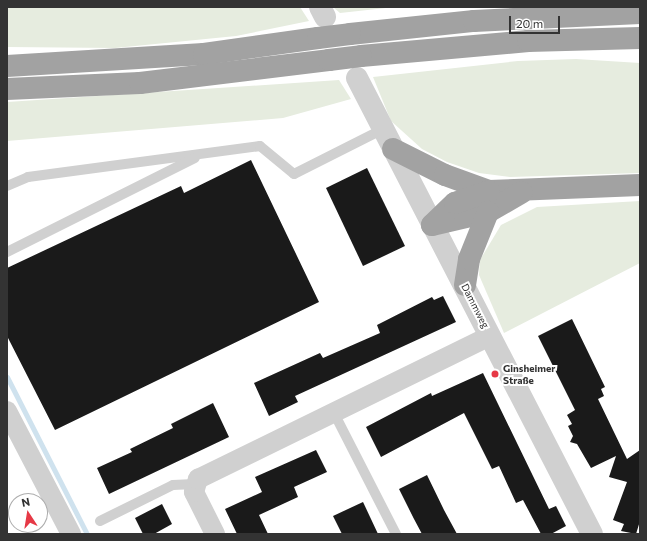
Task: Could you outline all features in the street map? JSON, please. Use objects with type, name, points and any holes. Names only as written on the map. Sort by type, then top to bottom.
[{"type":"highway","points":[[7,66],[189,55],[350,34],[474,21],[640,13]]},
{"type":"highway","points":[[7,89],[140,83],[361,56],[585,39],[640,38]]},
{"type":"highway","points":[[585,39],[640,47]]},
{"type":"highway","points":[[393,149],[445,175],[488,202]]},
{"type":"highway","points":[[432,225],[455,203],[488,202],[523,191],[640,185]]},
{"type":"highway","points":[[465,285],[468,259],[488,202]]},
{"type":"street","name":"Dammweg","points":[[357,78],[592,534]]},
{"type":"street","points":[[215,534],[194,484],[198,479],[490,336]]},
{"type":"street","points":[[7,411],[71,534]]},
{"type":"lane","points":[[7,186],[28,177],[260,146],[294,174],[383,129]]},
{"type":"lane","points":[[7,252],[202,154]]},
{"type":"lane","points":[[334,412],[396,534]]},
{"type":"lane","points":[[100,521],[173,485],[194,484]]},
{"type":"shaded area","points":[[7,7],[300,7],[309,21],[236,36],[115,48],[7,47]]},
{"type":"shaded area","points":[[333,7],[395,7],[340,13]]},
{"type":"shaded area","points":[[576,59],[640,63],[640,173],[510,177],[479,173],[447,162],[422,149],[391,121],[373,77],[518,61]]},
{"type":"shaded area","points":[[339,80],[351,99],[283,118],[7,141],[7,102]]},
{"type":"shaded area","points":[[640,201],[640,263],[504,333],[479,275],[480,260],[501,225],[537,207]]},
{"type":"building","points":[[251,160],[319,302],[55,430],[7,336],[7,268],[181,186],[184,193]]},
{"type":"building","points":[[367,168],[405,246],[363,266],[326,188]]},
{"type":"building","points":[[443,296],[456,322],[295,396],[298,402],[269,416],[254,383],[320,353],[323,358],[380,333],[377,325],[432,297],[434,300]]},
{"type":"building","points":[[572,319],[605,387],[601,389],[604,396],[598,399],[627,459],[640,450],[640,521],[636,534],[621,531],[624,524],[613,520],[627,482],[609,477],[616,456],[591,468],[577,444],[570,442],[573,436],[568,426],[572,424],[567,415],[575,410],[538,336]]},
{"type":"building","points":[[483,373],[549,509],[556,506],[566,526],[551,534],[541,534],[523,500],[516,503],[499,466],[492,469],[464,413],[381,457],[366,427],[431,393],[432,396]]},
{"type":"building","points":[[213,403],[229,437],[109,494],[97,468],[132,452],[130,449],[173,428],[171,424]]},
{"type":"building","points":[[316,450],[327,472],[294,487],[298,497],[259,515],[268,534],[237,534],[225,509],[262,492],[255,477]]},
{"type":"building","points":[[427,475],[457,534],[422,534],[414,519],[399,489]]},
{"type":"building","points":[[363,502],[378,534],[342,534],[333,516]]},
{"type":"building","points":[[162,504],[172,524],[154,534],[143,534],[135,518]]},
{"type":"waterway","points":[[7,377],[87,534]]},
{"type":"place","name":"Ginsheimer Straße","points":[[495,374]]}]
